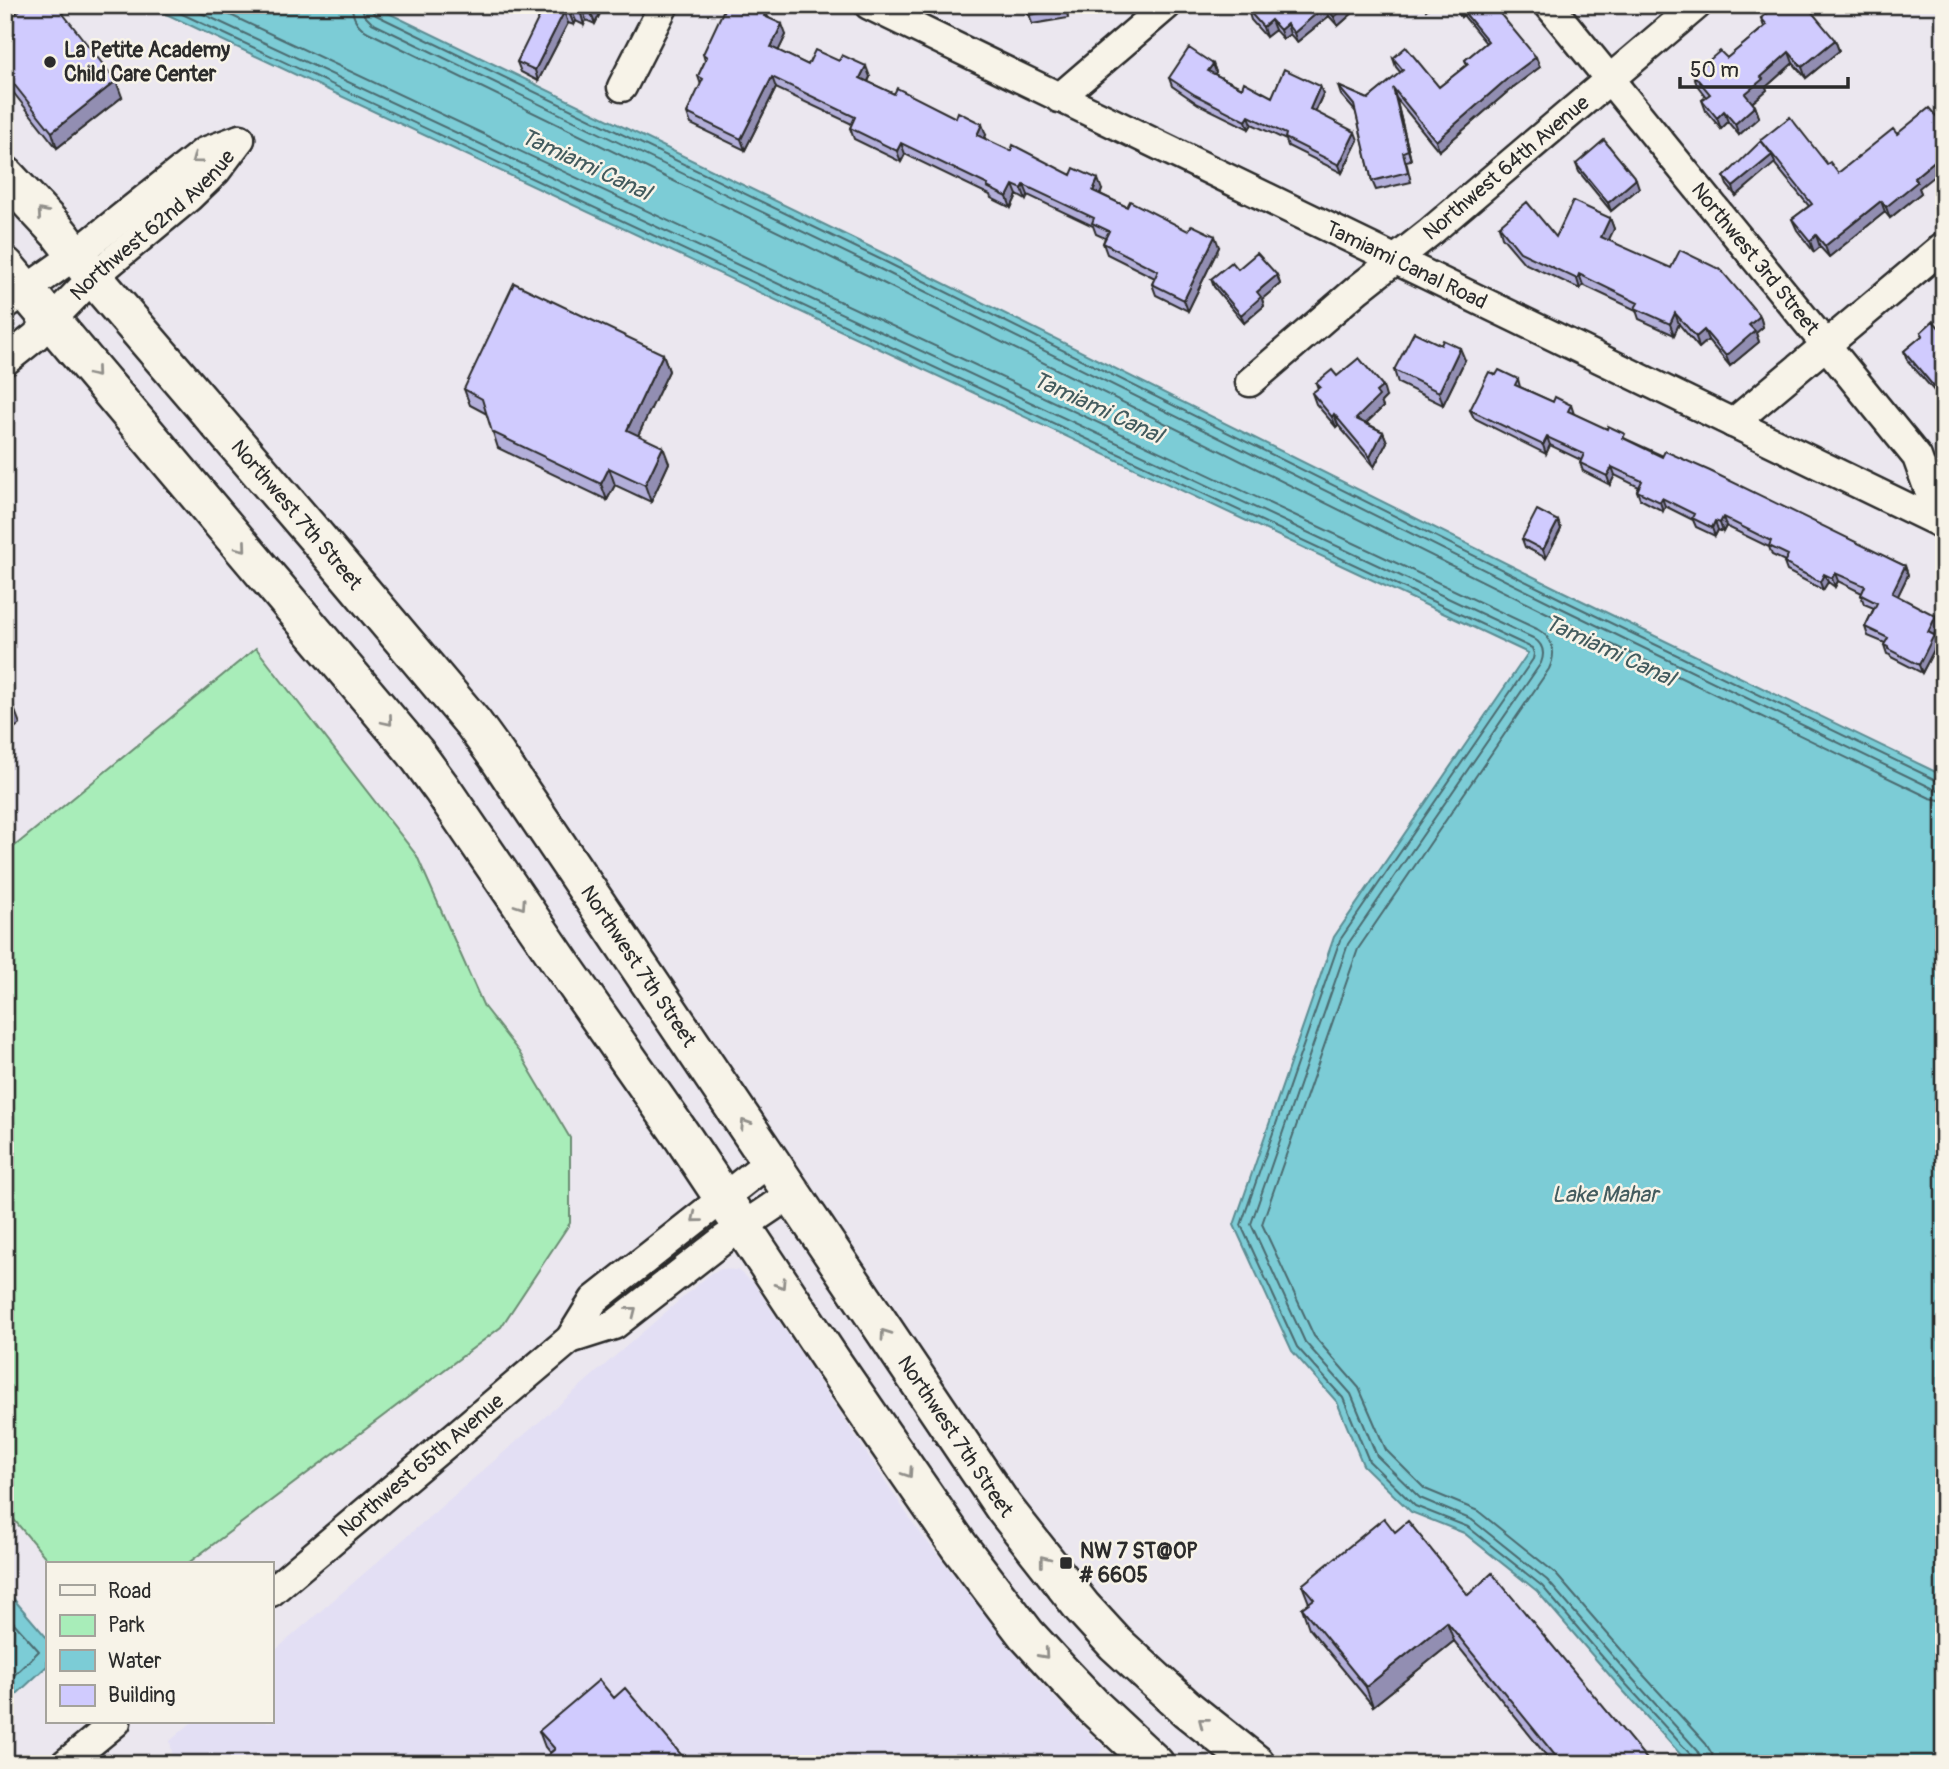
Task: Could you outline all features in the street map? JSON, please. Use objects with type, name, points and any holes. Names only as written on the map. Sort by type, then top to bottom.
[{"type":"main road","name":"Northwest 7th Street","points":[[5,175],[35,205],[472,723],[566,857],[1004,1508],[1082,1607],[1115,1643],[1187,1709],[1256,1764]]},
{"type":"main road","points":[[12,287],[51,321],[415,752],[724,1197],[927,1502],[1026,1634],[1094,1707],[1155,1764]]},
{"type":"street","points":[[622,87],[664,5]]},
{"type":"street","name":"Tamiami Canal Road","points":[[869,5],[1942,524]]},
{"type":"street","points":[[1059,97],[1167,5]]},
{"type":"street","name":"Northwest 3rd Street","points":[[1549,5],[1917,457],[1942,524]]},
{"type":"street","name":"Northwest 64th Avenue","points":[[1250,382],[1698,5]]},
{"type":"street","name":"Northwest 62nd Avenue","points":[[5,361],[51,321],[84,266],[204,152],[240,139],[216,171],[198,188],[84,266],[12,287]]},
{"type":"street","points":[[1732,423],[1944,246]]},
{"type":"street","name":"Northwest 65th Avenue","points":[[273,1590],[570,1339],[594,1300],[770,1161]]},
{"type":"street","name":"Northwest 65th Avenue","points":[[570,1339],[614,1325],[724,1239],[791,1194]]},
{"type":"street","points":[[65,1764],[114,1724]]},
{"type":"shaded area","points":[[722,1269],[737,1270],[753,1282],[915,1526],[1031,1673],[1105,1748],[1088,1764],[174,1764],[170,1741],[190,1724],[273,1724],[273,1652],[711,1273]]},
{"type":"green space","points":[[256,648],[417,856],[484,1007],[519,1052],[570,1138],[570,1223],[501,1327],[190,1562],[49,1562],[5,1509],[5,854]]},
{"type":"water","name":"Lake Mahar","points":[[147,5],[372,5],[891,257],[1564,592],[1944,776],[1944,1764],[1689,1764],[1537,1591],[1464,1533],[1411,1512],[1363,1465],[1337,1402],[1292,1351],[1234,1225],[1334,937],[1528,653]]},
{"type":"water","points":[[5,1589],[46,1637],[46,1667],[5,1705]]},
{"type":"building","name":"La Petite Academy Child Care Center","points":[[26,5],[56,5],[116,81],[52,132],[5,73],[5,22]]},
{"type":"building","points":[[547,5],[595,5],[591,13],[583,9],[581,14],[572,11],[570,15],[564,12],[535,70],[517,62]]},
{"type":"building","points":[[726,5],[752,5],[766,12],[764,16],[782,24],[771,47],[808,65],[815,50],[839,61],[842,55],[866,66],[860,78],[894,94],[897,88],[956,118],[958,112],[982,124],[977,135],[1011,151],[1013,145],[1071,175],[1074,168],[1098,179],[1093,191],[1127,207],[1130,201],[1188,231],[1192,225],[1215,236],[1184,300],[1152,284],[1158,271],[1103,243],[1109,231],[1092,223],[1094,218],[1024,185],[1022,189],[1013,185],[1007,197],[901,143],[897,151],[850,128],[855,117],[772,77],[741,139],[687,113],[703,79],[698,76],[707,57],[703,54]]},
{"type":"building","points":[[1027,5],[1064,5],[1065,9],[1028,15]]},
{"type":"building","points":[[1254,5],[1348,5],[1334,17],[1325,6],[1294,33],[1287,24],[1280,30],[1271,20],[1263,27],[1248,10]]},
{"type":"building","points":[[1456,5],[1493,5],[1536,57],[1436,141],[1393,88],[1408,150],[1403,152],[1408,172],[1372,181],[1354,105],[1338,86],[1368,99],[1403,70],[1393,58],[1406,47],[1439,87],[1468,64],[1465,60],[1488,41]]},
{"type":"building","points":[[1776,5],[1787,5],[1790,8],[1793,5],[1806,5],[1835,40],[1802,67],[1789,52],[1745,94],[1755,106],[1735,124],[1724,111],[1717,118],[1702,100],[1710,94],[1693,74],[1720,51],[1727,58],[1767,25],[1761,18]]},
{"type":"building","points":[[1189,48],[1213,64],[1208,71],[1242,88],[1244,82],[1272,97],[1284,69],[1320,86],[1310,109],[1355,132],[1339,165],[1285,138],[1286,134],[1249,116],[1246,121],[1195,95],[1169,78]]},
{"type":"building","points":[[1929,108],[1936,116],[1944,109],[1944,153],[1914,178],[1917,182],[1886,207],[1881,201],[1825,246],[1816,235],[1810,241],[1792,219],[1812,204],[1761,140],[1790,117],[1827,164],[1830,162],[1838,173],[1893,129],[1897,134]]},
{"type":"building","points":[[1604,140],[1636,179],[1608,203],[1576,164]]},
{"type":"building","points":[[1761,141],[1772,155],[1733,187],[1724,177]]},
{"type":"building","points":[[1573,201],[1610,218],[1601,237],[1671,268],[1680,250],[1721,270],[1760,316],[1749,325],[1755,331],[1726,356],[1704,330],[1696,337],[1675,313],[1670,324],[1635,308],[1638,303],[1579,274],[1577,279],[1520,252],[1499,226],[1527,202],[1556,237]]},
{"type":"building","points":[[1257,253],[1277,275],[1257,292],[1261,297],[1241,315],[1211,279],[1232,262],[1238,269]]},
{"type":"building","points":[[514,283],[663,354],[627,430],[663,447],[645,485],[609,468],[601,484],[492,432],[482,399],[464,389]]},
{"type":"building","points":[[1933,321],[1944,333],[1944,392],[1941,395],[1904,351],[1923,335],[1921,332]]},
{"type":"building","points":[[1414,332],[1441,345],[1443,340],[1460,348],[1439,392],[1394,370]]},
{"type":"building","points":[[1359,358],[1383,386],[1376,392],[1379,396],[1356,419],[1383,432],[1370,457],[1334,414],[1332,417],[1312,393],[1320,387],[1316,383],[1332,370],[1337,376]]},
{"type":"building","points":[[1499,370],[1518,379],[1515,385],[1553,402],[1555,397],[1571,405],[1568,411],[1625,434],[1623,438],[1662,457],[1665,451],[1710,471],[1905,566],[1892,593],[1936,616],[1928,632],[1934,635],[1919,665],[1888,649],[1884,645],[1888,638],[1865,627],[1877,603],[1861,595],[1865,586],[1835,573],[1832,578],[1824,574],[1820,582],[1784,563],[1788,555],[1769,546],[1771,541],[1723,517],[1720,523],[1715,521],[1712,528],[1692,518],[1694,514],[1662,498],[1660,502],[1637,491],[1642,481],[1612,467],[1607,476],[1580,463],[1584,454],[1547,437],[1543,445],[1470,410],[1489,372],[1496,375]]},
{"type":"building","points":[[1537,510],[1558,521],[1543,550],[1522,539]]},
{"type":"building","points":[[5,697],[14,708],[5,714]]},
{"type":"building","points":[[1384,1518],[1395,1532],[1408,1521],[1468,1595],[1492,1573],[1651,1764],[1562,1764],[1447,1622],[1366,1687],[1302,1608],[1314,1599],[1302,1585]]},
{"type":"building","points":[[599,1680],[614,1698],[625,1688],[689,1764],[538,1764],[555,1749],[539,1731]]},
{"type":"place","name":"La Petite Academy Child Care Center","points":[[50,62]]},
{"type":"place","name":"NW 7 ST@OP # 6605","points":[[1066,1563]]},
{"type":"water label","name":"Tamiami Canal","points":[[586,164]]},
{"type":"water label","name":"Tamiami Canal","points":[[1098,407]]},
{"type":"water label","name":"Tamiami Canal","points":[[1610,650]]}]
